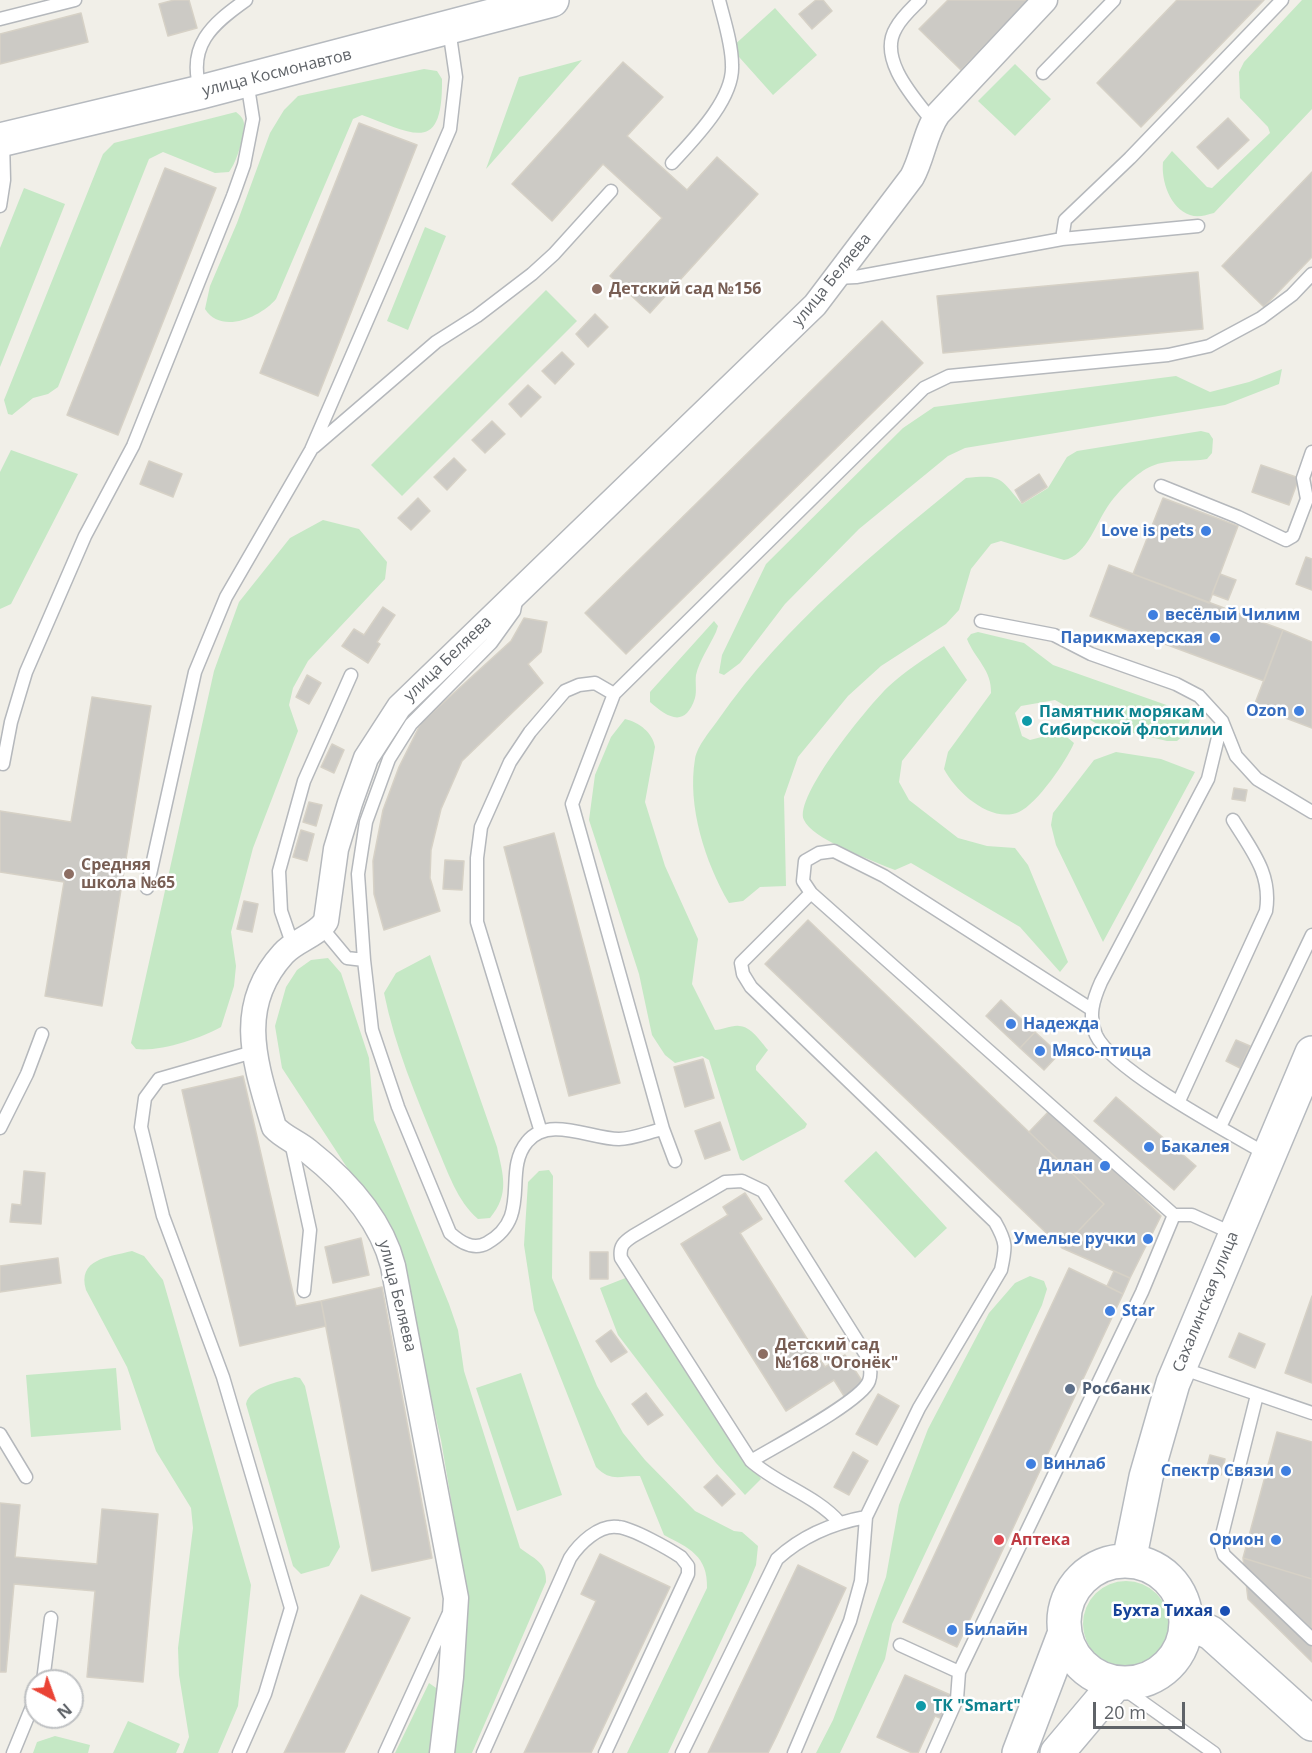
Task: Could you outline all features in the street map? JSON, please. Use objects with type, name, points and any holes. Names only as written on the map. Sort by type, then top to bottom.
[{"type":"main road","name":"улица Космонавтов","points":[[1,139],[201,92],[552,0]]},
{"type":"main road","name":"Сахалинская улица","points":[[1129,1561],[1146,1477],[1180,1368],[1234,1234],[1312,1053]]},
{"type":"main road","points":[[1019,1753],[1065,1632],[1068,1601],[1085,1576],[1113,1563],[1129,1561],[1146,1565],[1162,1574],[1175,1587],[1183,1603],[1186,1621],[1184,1639],[1177,1654],[1166,1668],[1134,1683],[1116,1683],[1092,1673],[1077,1660],[1065,1632]]},
{"type":"main road","points":[[1186,1621],[1211,1633],[1312,1724]]},
{"type":"main road","points":[[1057,1753],[1116,1683]]},
{"type":"street","name":"улица Беляева","points":[[442,1753],[451,1677],[456,1598],[405,1319],[387,1243],[358,1198],[325,1165],[274,1127],[253,1052],[252,1028],[256,1000],[276,962],[292,943],[322,928],[328,908],[336,849],[366,758],[399,706],[815,305],[912,177],[921,161],[933,122],[1045,0]]},
{"type":"lane","points":[[0,19],[75,0]]},
{"type":"lane","points":[[201,92],[197,78],[196,56],[201,44],[218,20],[246,0]]},
{"type":"lane","points":[[672,163],[699,134],[724,96],[733,66],[719,0]]},
{"type":"lane","points":[[920,0],[896,28],[891,42],[891,56],[910,92],[933,122]]},
{"type":"lane","points":[[1043,73],[1114,0]]},
{"type":"lane","points":[[1062,239],[1065,220],[1130,158],[1282,0]]},
{"type":"lane","points":[[147,888],[195,672],[226,597],[311,450],[450,129],[456,77],[449,28]]},
{"type":"lane","points":[[3,764],[11,722],[26,672],[85,536],[133,446],[233,196],[244,165],[253,119],[247,80]]},
{"type":"lane","points":[[0,206],[4,180],[1,139]]},
{"type":"lane","points":[[311,450],[436,342],[532,274],[554,254],[611,191]]},
{"type":"lane","points":[[836,278],[856,277],[1062,239],[1198,226]]},
{"type":"lane","points":[[675,1161],[663,1129],[572,804],[614,694],[924,388],[949,376],[1168,355],[1209,346],[1262,318],[1292,295],[1312,274]]},
{"type":"lane","points":[[1161,486],[1238,517],[1286,540],[1293,536],[1307,499],[1308,486],[1303,478],[1312,453]]},
{"type":"lane","points":[[518,592],[514,611],[491,644],[411,723],[389,759],[366,822],[358,874],[372,1030],[394,1096],[442,1217],[450,1233],[459,1241],[471,1246],[483,1245],[502,1234],[514,1210],[520,1154],[527,1141],[541,1132],[559,1130],[620,1139],[663,1129]]},
{"type":"lane","points":[[981,621],[1054,635],[1091,654],[1176,684],[1200,696],[1222,721],[1236,756],[1257,779],[1280,796],[1312,812]]},
{"type":"lane","points":[[292,943],[281,911],[279,871],[304,780],[351,675]]},
{"type":"lane","points":[[541,1132],[477,922],[477,858],[481,827],[510,762],[530,732],[565,691],[579,685],[596,683],[614,694]]},
{"type":"lane","points":[[1222,721],[1209,779],[1101,982],[1091,1009],[1096,1035],[1103,1047],[1121,1066],[1268,1155]]},
{"type":"lane","points":[[1179,1101],[1266,911],[1268,888],[1261,865],[1233,820]]},
{"type":"lane","points":[[1091,1009],[884,876],[834,851],[819,853],[806,861],[802,880],[811,893],[1174,1215],[1192,1215],[1234,1234]]},
{"type":"lane","points":[[794,1753],[850,1621],[861,1581],[866,1517],[919,1408],[1001,1270],[1006,1249],[1005,1239],[995,1222],[751,987],[743,974],[741,963],[811,893]]},
{"type":"lane","points":[[322,928],[347,958],[364,960]]},
{"type":"lane","points":[[1220,1127],[1312,935]]},
{"type":"lane","points":[[0,1128],[27,1074],[42,1034]]},
{"type":"lane","points":[[239,1753],[265,1694],[291,1608],[223,1377],[163,1216],[141,1127],[145,1098],[159,1079],[253,1052]]},
{"type":"lane","points":[[290,1139],[310,1230],[304,1291]]},
{"type":"lane","points":[[751,1461],[854,1399],[870,1381],[871,1369],[868,1358],[763,1191],[742,1181],[725,1182],[623,1242],[621,1258],[751,1461],[777,1480],[828,1509],[839,1522]]},
{"type":"lane","points":[[933,1753],[957,1698],[959,1672],[1142,1292],[1174,1215]]},
{"type":"lane","points":[[1180,1368],[1312,1413]]},
{"type":"lane","points":[[1257,1395],[1220,1544],[1224,1555],[1312,1639]]},
{"type":"lane","points":[[0,1434],[26,1477]]},
{"type":"lane","points":[[682,1753],[777,1559],[796,1544],[839,1522],[866,1517]]},
{"type":"lane","points":[[483,1753],[570,1558],[576,1549],[599,1530],[618,1526],[681,1557],[688,1566],[688,1574],[606,1753]]},
{"type":"lane","points":[[385,1753],[456,1598]]},
{"type":"lane","points":[[45,1669],[51,1618]]},
{"type":"lane","points":[[900,1645],[959,1672]]},
{"type":"lane","points":[[1116,1683],[1214,1753]]},
{"type":"lane","points":[[13,1753],[24,1726]]},
{"type":"green space","points":[[1302,0],[1312,0],[1312,109],[1214,213],[1202,216],[1190,215],[1177,206],[1168,193],[1163,162],[1172,151],[1207,187],[1212,188],[1270,133],[1268,127],[1240,98],[1239,72],[1244,62]]},
{"type":"green space","points":[[775,8],[817,55],[773,95],[731,48]]},
{"type":"green space","points":[[582,60],[486,169],[519,77]]},
{"type":"green space","points":[[1015,64],[1051,99],[1015,136],[978,101]]},
{"type":"green space","points":[[424,69],[437,71],[442,79],[441,103],[437,119],[431,129],[422,133],[410,132],[362,115],[353,119],[276,299],[261,312],[241,320],[221,321],[212,317],[205,309],[210,286],[237,223],[270,133],[284,110],[298,96]]},
{"type":"green space","points":[[236,112],[243,120],[244,129],[237,156],[229,172],[215,173],[163,152],[149,159],[58,387],[48,394],[33,398],[12,415],[8,414],[4,400],[103,154],[114,143]]},
{"type":"green space","points":[[24,188],[65,204],[0,367],[0,248]]},
{"type":"green space","points":[[425,227],[446,236],[408,330],[387,321]]},
{"type":"green space","points":[[546,290],[577,321],[402,496],[371,465]]},
{"type":"green space","points":[[1282,369],[1279,384],[1225,405],[965,448],[948,456],[859,529],[785,604],[740,663],[724,675],[719,673],[722,655],[766,564],[903,428],[934,407],[1176,376],[1210,392],[1249,382]]},
{"type":"green space","points":[[1201,431],[1209,433],[1213,439],[1212,453],[1207,459],[1165,462],[1140,473],[1114,498],[1085,545],[1072,557],[1064,560],[1001,541],[991,544],[971,569],[959,610],[946,624],[881,666],[848,696],[798,757],[784,797],[786,886],[760,887],[743,901],[729,903],[712,870],[700,833],[693,777],[696,754],[744,685],[772,652],[833,590],[966,478],[987,477],[999,480],[1022,504],[1048,488],[1067,457],[1077,451]]},
{"type":"green space","points":[[11,450],[78,474],[11,604],[0,609],[0,472]]},
{"type":"green space","points":[[323,520],[359,529],[387,562],[385,579],[308,661],[293,688],[289,705],[298,731],[253,848],[231,932],[236,966],[234,986],[221,1027],[179,1044],[156,1049],[136,1049],[131,1043],[214,671],[239,602],[290,538]]},
{"type":"green space","points":[[714,621],[718,626],[697,670],[696,695],[691,708],[681,717],[669,716],[650,702],[650,692]]},
{"type":"green space","points":[[978,632],[1024,643],[1053,665],[1192,714],[1185,734],[1177,741],[1167,741],[1099,725],[1055,700],[1021,706],[1015,713],[1022,736],[1030,740],[1061,732],[1074,743],[1051,781],[1026,807],[1008,815],[986,810],[966,796],[944,769],[948,752],[991,693],[986,671],[967,639],[971,634]]},
{"type":"green space","points":[[944,646],[967,680],[902,761],[899,782],[909,800],[958,838],[987,846],[1015,848],[1028,865],[1068,962],[1060,972],[1020,927],[911,863],[895,870],[887,867],[829,841],[809,827],[804,820],[804,808],[810,792],[821,772],[851,730],[888,687],[908,670]]},
{"type":"green space","points":[[625,719],[644,729],[654,742],[645,802],[665,866],[698,939],[692,984],[715,1030],[733,1026],[743,1027],[752,1031],[768,1050],[756,1066],[756,1070],[807,1124],[805,1128],[743,1161],[740,1159],[709,1060],[702,1056],[675,1063],[665,1055],[652,1035],[639,974],[589,820],[595,775],[611,737]]},
{"type":"green space","points":[[1116,752],[1161,759],[1195,772],[1103,942],[1056,845],[1051,825],[1053,813],[1094,760]]},
{"type":"green space","points":[[430,955],[497,1147],[503,1175],[503,1192],[490,1218],[478,1219],[464,1204],[454,1186],[407,1071],[384,993],[396,973]]},
{"type":"green space","points":[[328,958],[341,973],[369,1058],[374,1120],[458,1330],[464,1371],[520,1548],[542,1565],[546,1575],[546,1582],[472,1753],[451,1753],[463,1600],[462,1565],[441,1440],[395,1241],[282,1068],[275,1026],[286,987],[297,970],[311,960]]},
{"type":"green space","points":[[876,1151],[947,1228],[915,1258],[844,1181]]},
{"type":"green space","points":[[549,1170],[553,1176],[552,1278],[597,1386],[623,1433],[645,1460],[695,1511],[734,1531],[742,1532],[758,1546],[756,1565],[749,1582],[668,1753],[627,1753],[707,1588],[706,1577],[704,1568],[695,1554],[664,1535],[640,1476],[612,1477],[596,1467],[534,1310],[524,1245],[528,1182],[539,1171]]},
{"type":"green space","points":[[132,1251],[144,1256],[163,1280],[251,1585],[238,1706],[218,1753],[183,1753],[189,1737],[179,1675],[178,1648],[193,1528],[191,1508],[156,1451],[127,1367],[86,1290],[84,1280],[90,1266],[97,1261]]},
{"type":"green space","points":[[1030,1276],[1044,1281],[1047,1289],[1042,1305],[892,1624],[885,1659],[840,1753],[816,1753],[833,1720],[886,1577],[899,1505],[928,1429],[989,1313],[1015,1283]]},
{"type":"green space","points":[[628,1277],[761,1479],[745,1495],[716,1463],[618,1335],[600,1288]]},
{"type":"green space","points":[[116,1368],[121,1430],[31,1437],[26,1375]]},
{"type":"green space","points":[[521,1373],[562,1495],[517,1511],[476,1388]]},
{"type":"green space","points":[[295,1377],[300,1378],[305,1386],[340,1547],[329,1566],[301,1574],[293,1566],[246,1404],[253,1393],[259,1389]]},
{"type":"green space","points":[[1126,1581],[1150,1588],[1162,1600],[1169,1624],[1162,1648],[1150,1660],[1126,1667],[1102,1660],[1090,1648],[1083,1624],[1090,1600],[1102,1588]]},
{"type":"green space","points":[[429,1683],[439,1690],[433,1753],[395,1753]]},
{"type":"green space","points":[[128,1721],[180,1744],[176,1753],[113,1753]]},
{"type":"green space","points":[[55,1736],[90,1745],[88,1753],[33,1753],[37,1742]]},
{"type":"building","points":[[174,0],[189,0],[197,28],[168,36],[159,4]]},
{"type":"building","points":[[816,0],[823,0],[832,11],[812,29],[799,14]]},
{"type":"building","points":[[948,0],[1028,0],[961,70],[919,29]]},
{"type":"building","points":[[1177,0],[1264,0],[1141,127],[1097,83]]},
{"type":"building","points":[[81,13],[88,42],[0,64],[0,34]]},
{"type":"building","points":[[623,62],[663,97],[627,136],[687,190],[717,157],[758,194],[650,313],[610,276],[662,218],[603,164],[552,221],[512,184]]},
{"type":"building","points":[[1228,118],[1249,140],[1218,169],[1197,147]]},
{"type":"building","points":[[359,123],[417,145],[318,396],[260,373]]},
{"type":"building","points":[[165,168],[216,188],[118,435],[67,415]]},
{"type":"building","points":[[1312,172],[1312,257],[1264,307],[1222,266]]},
{"type":"building","points":[[1198,272],[1203,329],[943,353],[937,296]]},
{"type":"building","points":[[595,314],[608,327],[588,347],[576,334]]},
{"type":"building","points":[[882,321],[923,363],[626,654],[585,613]]},
{"type":"building","points":[[562,352],[574,364],[555,384],[542,371]]},
{"type":"building","points":[[528,385],[541,397],[521,417],[509,404]]},
{"type":"building","points":[[492,421],[505,434],[485,453],[472,440]]},
{"type":"building","points":[[454,458],[466,470],[447,490],[434,477]]},
{"type":"building","points":[[149,461],[182,474],[173,497],[140,484]]},
{"type":"building","points":[[1261,465],[1299,478],[1289,505],[1252,492]]},
{"type":"building","points":[[1039,474],[1047,487],[1022,503],[1015,490]]},
{"type":"building","points":[[418,498],[430,511],[411,530],[398,518]]},
{"type":"building","points":[[1163,498],[1238,526],[1209,603],[1133,574]]},
{"type":"building","points":[[1306,557],[1312,559],[1312,590],[1296,584]]},
{"type":"building","points":[[1109,565],[1283,630],[1264,681],[1090,616]]},
{"type":"building","points":[[1220,574],[1236,580],[1228,600],[1212,594]]},
{"type":"building","points":[[383,607],[395,615],[377,642],[380,644],[368,663],[342,646],[354,629],[364,635]]},
{"type":"building","points":[[524,618],[547,622],[541,652],[528,664],[543,683],[462,761],[441,809],[431,850],[430,878],[440,911],[384,930],[374,894],[373,861],[383,810],[399,767],[421,723],[511,641]]},
{"type":"building","points":[[1283,630],[1312,642],[1312,728],[1254,706]]},
{"type":"building","points":[[307,675],[321,683],[309,704],[296,697]]},
{"type":"building","points":[[92,697],[151,706],[102,1006],[45,996],[64,882],[0,872],[0,811],[71,822]]},
{"type":"building","points":[[332,744],[344,750],[334,773],[321,767]]},
{"type":"building","points":[[1234,788],[1247,790],[1245,801],[1232,799]]},
{"type":"building","points":[[309,802],[322,805],[316,826],[303,822]]},
{"type":"building","points":[[301,830],[314,834],[307,861],[293,857]]},
{"type":"building","points":[[554,833],[620,1083],[569,1096],[504,847]]},
{"type":"building","points":[[445,860],[464,861],[462,890],[443,889]]},
{"type":"building","points":[[244,901],[258,904],[252,932],[237,929]]},
{"type":"building","points":[[808,920],[1104,1204],[1062,1248],[765,964]]},
{"type":"building","name":"Надежда","points":[[1001,1000],[1035,1032],[1020,1048],[986,1016]]},
{"type":"building","name":"Мясо-птица","points":[[1035,1032],[1059,1054],[1044,1070],[1020,1048]]},
{"type":"building","points":[[1236,1040],[1250,1046],[1240,1068],[1226,1061]]},
{"type":"building","points":[[703,1059],[714,1098],[685,1107],[674,1067]]},
{"type":"building","points":[[243,1076],[296,1306],[321,1301],[326,1326],[240,1346],[182,1090]]},
{"type":"building","points":[[1116,1097],[1196,1166],[1174,1190],[1094,1121]]},
{"type":"building","points":[[1051,1109],[1161,1216],[1130,1278],[1062,1248],[1104,1204],[1029,1132]]},
{"type":"building","points":[[720,1122],[730,1150],[705,1159],[695,1131]]},
{"type":"building","points":[[24,1171],[45,1173],[41,1224],[10,1222],[12,1204],[21,1205]]},
{"type":"building","points":[[745,1193],[762,1219],[740,1233],[825,1367],[845,1355],[864,1384],[844,1396],[834,1380],[786,1411],[681,1244],[728,1215],[723,1207]]},
{"type":"building","points":[[361,1238],[369,1275],[333,1283],[325,1247]]},
{"type":"building","points":[[590,1252],[608,1252],[608,1279],[590,1279]]},
{"type":"building","points":[[58,1258],[61,1283],[0,1292],[0,1266]]},
{"type":"building","points":[[1069,1268],[1123,1294],[957,1647],[903,1622]]},
{"type":"building","points":[[1114,1271],[1130,1278],[1123,1294],[1107,1286]]},
{"type":"building","points":[[382,1287],[432,1558],[372,1571],[321,1301]]},
{"type":"building","points":[[1312,1296],[1312,1383],[1285,1373]]},
{"type":"building","points":[[611,1330],[627,1352],[611,1362],[596,1341]]},
{"type":"building","points":[[1239,1333],[1265,1344],[1255,1368],[1229,1357]]},
{"type":"building","points":[[646,1393],[663,1415],[648,1425],[632,1404]]},
{"type":"building","points":[[878,1394],[899,1406],[877,1445],[856,1434]]},
{"type":"building","points":[[1277,1432],[1312,1442],[1312,1579],[1243,1558]]},
{"type":"building","points":[[853,1452],[868,1461],[849,1495],[834,1487]]},
{"type":"building","points":[[1210,1455],[1225,1459],[1221,1475],[1206,1471]]},
{"type":"building","points":[[717,1475],[735,1494],[722,1506],[704,1487]]},
{"type":"building","points":[[0,1503],[20,1505],[15,1557],[97,1564],[102,1509],[158,1514],[143,1682],[87,1677],[95,1591],[14,1584],[6,1672],[0,1672]]},
{"type":"building","points":[[600,1554],[670,1587],[591,1753],[524,1753],[596,1601],[581,1594]]},
{"type":"building","points":[[1243,1558],[1312,1579],[1312,1662],[1248,1599]]},
{"type":"building","points":[[798,1565],[846,1588],[776,1737],[768,1753],[708,1753]]},
{"type":"building","points":[[361,1595],[410,1618],[344,1753],[284,1753]]},
{"type":"building","name":"ТК \"Smart\"","points":[[905,1675],[955,1697],[945,1720],[935,1716],[918,1753],[912,1753],[877,1737]]},
{"type":"place","name":"Детский сад №156","points":[[597,289]]},
{"type":"place","name":"Love is pets","points":[[1206,531]]},
{"type":"place","name":"весёлый Чилим","points":[[1153,615]]},
{"type":"place","name":"Парикмахерская","points":[[1215,638]]},
{"type":"place","name":"Ozon","points":[[1299,711]]},
{"type":"place","name":"Памятник морякам Сибирской флотилии","points":[[1027,721]]},
{"type":"place","name":"Средняя школа №65","points":[[69,874]]},
{"type":"place","name":"Надежда","points":[[1011,1024]]},
{"type":"place","name":"Мясо-птица","points":[[1040,1051]]},
{"type":"place","name":"Бакалея","points":[[1149,1147]]},
{"type":"place","name":"Дилан","points":[[1105,1166]]},
{"type":"place","name":"Умелые ручки","points":[[1148,1239]]},
{"type":"place","name":"Star","points":[[1110,1311]]},
{"type":"place","name":"Детский сад №168 \"Огонёк\"","points":[[763,1354]]},
{"type":"place","name":"Росбанк","points":[[1070,1389]]},
{"type":"place","name":"Винлаб","points":[[1031,1464]]},
{"type":"place","name":"Спектр Связи","points":[[1286,1471]]},
{"type":"place","name":"Аптека","points":[[999,1540]]},
{"type":"place","name":"Орион","points":[[1276,1540]]},
{"type":"place","name":"Бухта Тихая","points":[[1225,1611]]},
{"type":"place","name":"Билайн","points":[[952,1630]]},
{"type":"place","name":"ТК \"Smart\"","points":[[921,1706]]}]
